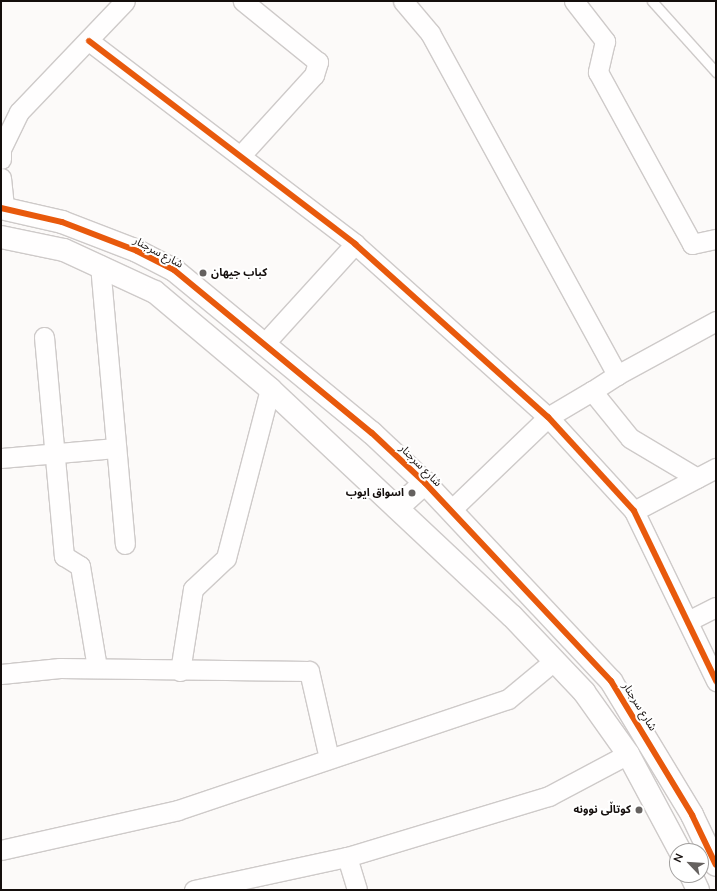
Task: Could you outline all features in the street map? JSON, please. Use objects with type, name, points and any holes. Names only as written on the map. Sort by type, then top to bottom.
[{"type":"street","points":[[1,159],[1,149],[19,112],[89,41],[125,1]]},
{"type":"street","points":[[242,154],[314,75],[318,62],[243,1]]},
{"type":"street","points":[[403,1],[430,33],[617,375]]},
{"type":"street","points":[[574,1],[604,41],[598,72],[692,244],[716,239]]},
{"type":"street","points":[[89,41],[242,154],[355,244],[548,417],[634,511],[716,680]]},
{"type":"street","points":[[1,178],[2,208]]},
{"type":"street","name":"شارع سرجنار","points":[[2,208],[62,222],[158,262],[197,286],[264,345],[372,432],[425,483],[589,656],[624,698],[692,815],[716,865]]},
{"type":"street","points":[[1,237],[64,250],[100,265],[155,292],[270,389],[397,508],[555,660],[601,713],[628,754],[676,843]]},
{"type":"street","points":[[264,345],[355,244]]},
{"type":"street","points":[[100,265],[115,448],[125,544]]},
{"type":"street","points":[[450,511],[548,417],[617,375],[716,321]]},
{"type":"street","points":[[44,336],[53,452],[64,556],[80,566],[97,668]]},
{"type":"street","points":[[180,671],[193,589],[226,558],[270,389]]},
{"type":"street","points":[[592,391],[630,438],[697,478]]},
{"type":"street","points":[[1,458],[53,452],[115,448]]},
{"type":"street","points":[[634,511],[716,468]]},
{"type":"street","points":[[397,508],[425,483]]},
{"type":"street","points":[[688,621],[716,607]]},
{"type":"street","points":[[1,850],[178,810],[329,758],[508,700],[555,660]]},
{"type":"street","points":[[1,674],[97,668],[180,671],[309,671],[329,758]]},
{"type":"street","points":[[194,890],[348,857],[549,796],[628,754]]},
{"type":"street","points":[[348,857],[357,890]]},
{"type":"lane","points":[[652,1],[716,72]]},
{"type":"cycle path","points":[[89,41],[355,244],[548,417],[634,511],[716,681]]},
{"type":"cycle path","points":[[1,208],[62,222],[137,251],[174,270],[372,433],[425,483],[611,681],[692,815],[716,865]]},
{"type":"place","name":"كباب جيهان","points":[[203,273]]},
{"type":"place","name":"اسواق ايوب","points":[[412,493]]},
{"type":"place","name":"کوتاڵی نوونە","points":[[639,810]]}]
